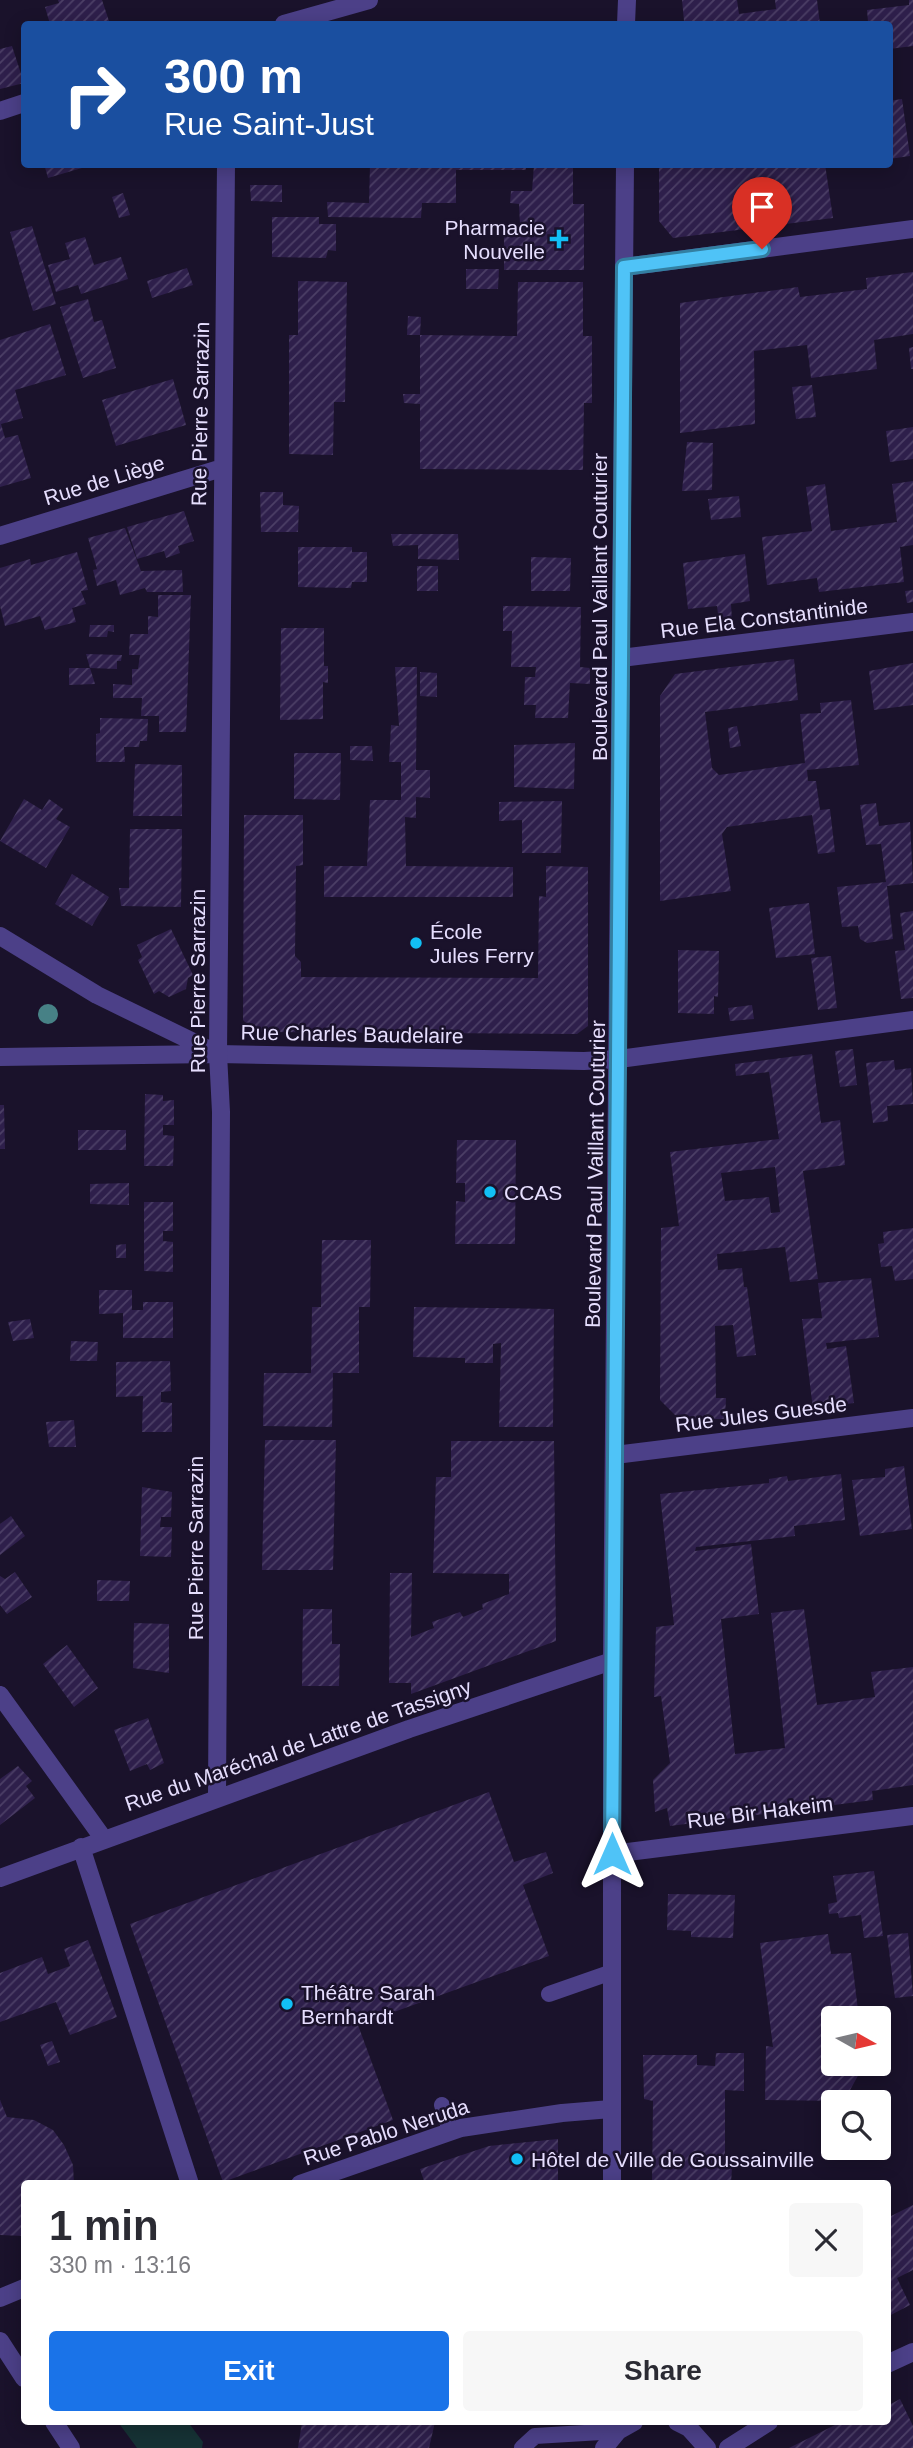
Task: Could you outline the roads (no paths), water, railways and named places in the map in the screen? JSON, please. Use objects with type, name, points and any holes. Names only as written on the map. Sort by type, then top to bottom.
[{"type":"street","points":[[295,21],[369,0]]},
{"type":"street","points":[[626,0],[626,21]]},
{"type":"street","points":[[0,111],[21,104]]},
{"type":"street","name":"Rue Pierre Sarrazin","points":[[217,1798],[221,1126],[218,1054],[226,168]]},
{"type":"street","name":"Boulevard Paul Vaillant Couturier","points":[[612,2180],[612,1661],[625,168]]},
{"type":"street","points":[[624,267],[913,229]]},
{"type":"street","name":"Rue de Liège","points":[[0,536],[222,468]]},
{"type":"street","name":"Rue Ela Constantinide","points":[[621,658],[913,622]]},
{"type":"street","points":[[0,936],[97,996],[218,1054]]},
{"type":"street","name":"Rue Charles Baudelaire","points":[[0,1057],[218,1054],[584,1061],[619,1059],[913,1020]]},
{"type":"street","name":"Rue Jules Guesde","points":[[615,1455],[913,1418]]},
{"type":"street","name":"Rue du Maréchal de Lattre de Tassigny","points":[[0,1878],[103,1838],[409,1729],[612,1661]]},
{"type":"street","points":[[0,1695],[103,1838]]},
{"type":"street","name":"Rue Bir Hakeim","points":[[612,1854],[913,1816]]},
{"type":"street","points":[[81,1847],[189,2180]]},
{"type":"street","name":"Rue Pablo Neruda","points":[[311,2180],[450,2131],[562,2113],[611,2109]]},
{"type":"street","points":[[0,2298],[21,2289]]},
{"type":"street","points":[[0,2341],[21,2373]]},
{"type":"street","points":[[891,2362],[913,2351]]},
{"type":"street","points":[[56,2425],[71,2448]]},
{"type":"street","points":[[683,2425],[707,2448]]},
{"type":"street","points":[[728,2448],[764,2425]]},
{"type":"street","points":[[604,2448],[617,2427]]},
{"type":"lane","points":[[549,1994],[612,1972]]},
{"type":"lane","points":[[442,2105],[450,2131]]},
{"type":"lane","points":[[522,2448],[535,2436],[617,2427]]},
{"type":"place","name":"Pharmacie Nouvelle","points":[[559,239]]},
{"type":"place","name":"École Jules Ferry","points":[[416,943]]},
{"type":"place","name":"CCAS","points":[[490,1192]]},
{"type":"place","name":"Théâtre Sarah Bernhardt","points":[[287,2004]]},
{"type":"place","name":"Hôtel de Ville de Goussainville","points":[[517,2159]]}]
